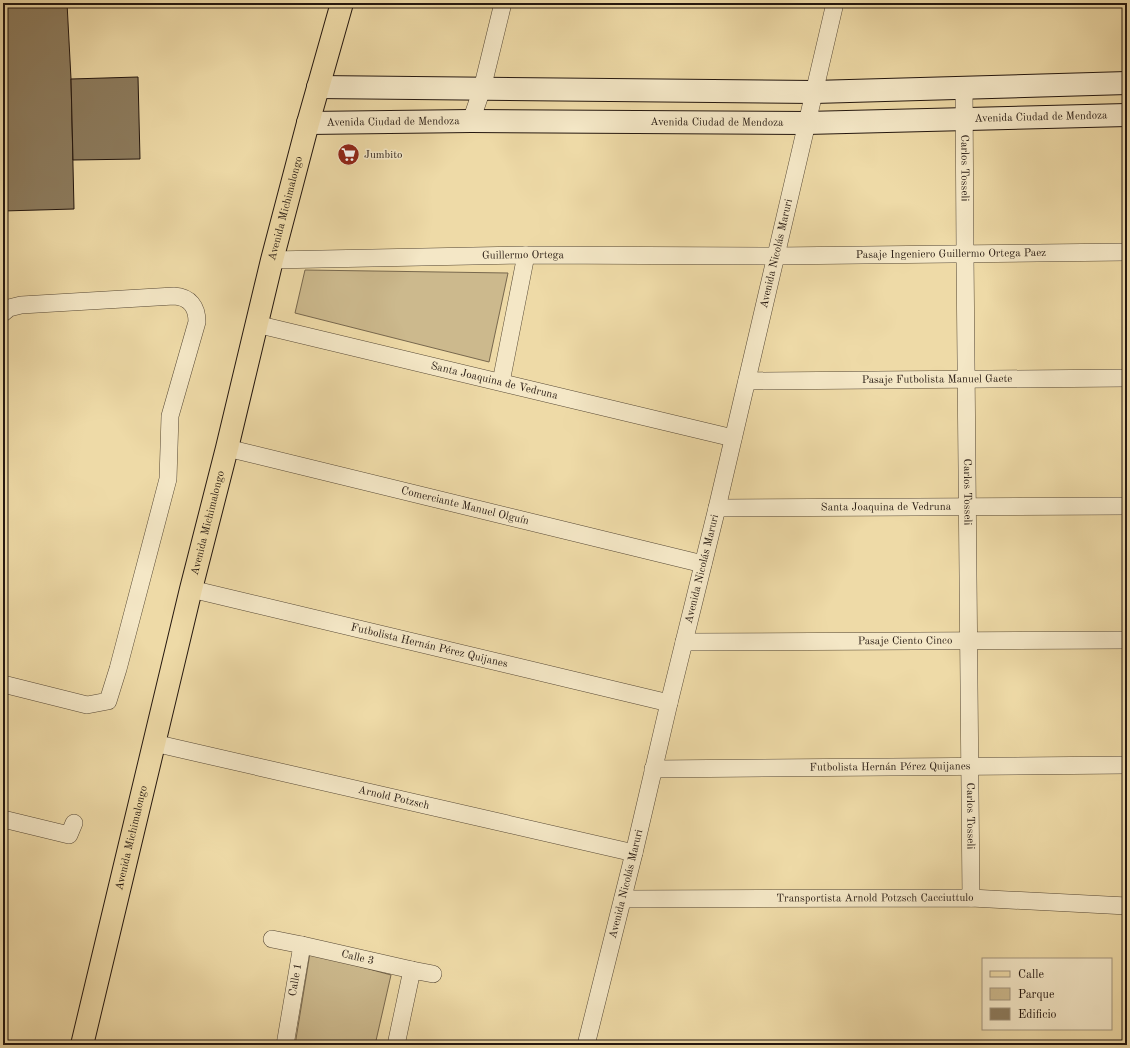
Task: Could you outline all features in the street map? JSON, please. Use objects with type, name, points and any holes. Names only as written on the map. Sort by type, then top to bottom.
[{"type":"main road","name":"Avenida Michimalongo","points":[[82,1045],[256,324],[308,123],[342,3]]},
{"type":"street","points":[[471,121],[482,90],[503,3]]},
{"type":"street","name":"Avenida Nicolás Maruri","points":[[586,1045],[623,899],[717,508],[835,3]]},
{"type":"street","points":[[318,87],[482,90],[814,92],[964,86],[1127,83]]},
{"type":"street","name":"Carlos Tosseli","points":[[964,86],[964,254],[971,898]]},
{"type":"street","name":"Avenida Ciudad de Mendoza","points":[[308,123],[471,121],[806,123],[1127,115]]},
{"type":"street","name":"Pasaje Ingeniero Guillermo Ortega Paez","points":[[775,256],[1127,252]]},
{"type":"street","points":[[501,382],[526,255]]},
{"type":"street","name":"Guillermo Ortega","points":[[272,260],[526,255],[775,256]]},
{"type":"street","points":[[3,313],[15,306],[180,296],[191,303],[195,308],[197,322],[170,416],[168,479],[118,669],[108,701],[87,705],[3,684]]},
{"type":"street","name":"Santa Joaquina de Vedruna","points":[[256,324],[733,438]]},
{"type":"street","name":"Pasaje Futbolista Manuel Gaete","points":[[747,381],[1127,378]]},
{"type":"street","name":"Comerciante Manuel Olguín","points":[[227,448],[703,564]]},
{"type":"street","name":"Santa Joaquina de Vedruna","points":[[717,508],[1127,506]]},
{"type":"street","name":"Futbolista Hernán Pérez Quijanes","points":[[191,590],[669,703]]},
{"type":"street","name":"Pasaje Ciento Cinco","points":[[684,642],[1127,640]]},
{"type":"street","name":"Arnold Potzsch","points":[[154,743],[634,853]]},
{"type":"street","name":"Futbolista Hernán Pérez Quijanes","points":[[654,769],[1127,765]]},
{"type":"street","points":[[3,819],[69,835],[74,823]]},
{"type":"street","name":"Transportista Arnold Potzsch Cacciuttulo","points":[[623,899],[971,898],[1127,906]]},
{"type":"street","points":[[272,939],[302,945]]},
{"type":"street","name":"Calle 3","points":[[302,945],[412,970]]},
{"type":"street","name":"Calle 1","points":[[285,1045],[302,945]]},
{"type":"street","points":[[396,1045],[412,970],[433,974]]},
{"type":"green space","points":[[305,270],[508,273],[489,362],[295,313]]},
{"type":"green space","points":[[310,953],[391,975],[375,1045],[295,1045]]},
{"type":"building","points":[[3,3],[67,3],[71,79],[74,209],[3,211]]},
{"type":"building","points":[[138,77],[140,159],[73,160],[71,79]]},
{"type":"place","name":"Jumbito","points":[[348,155]]}]
